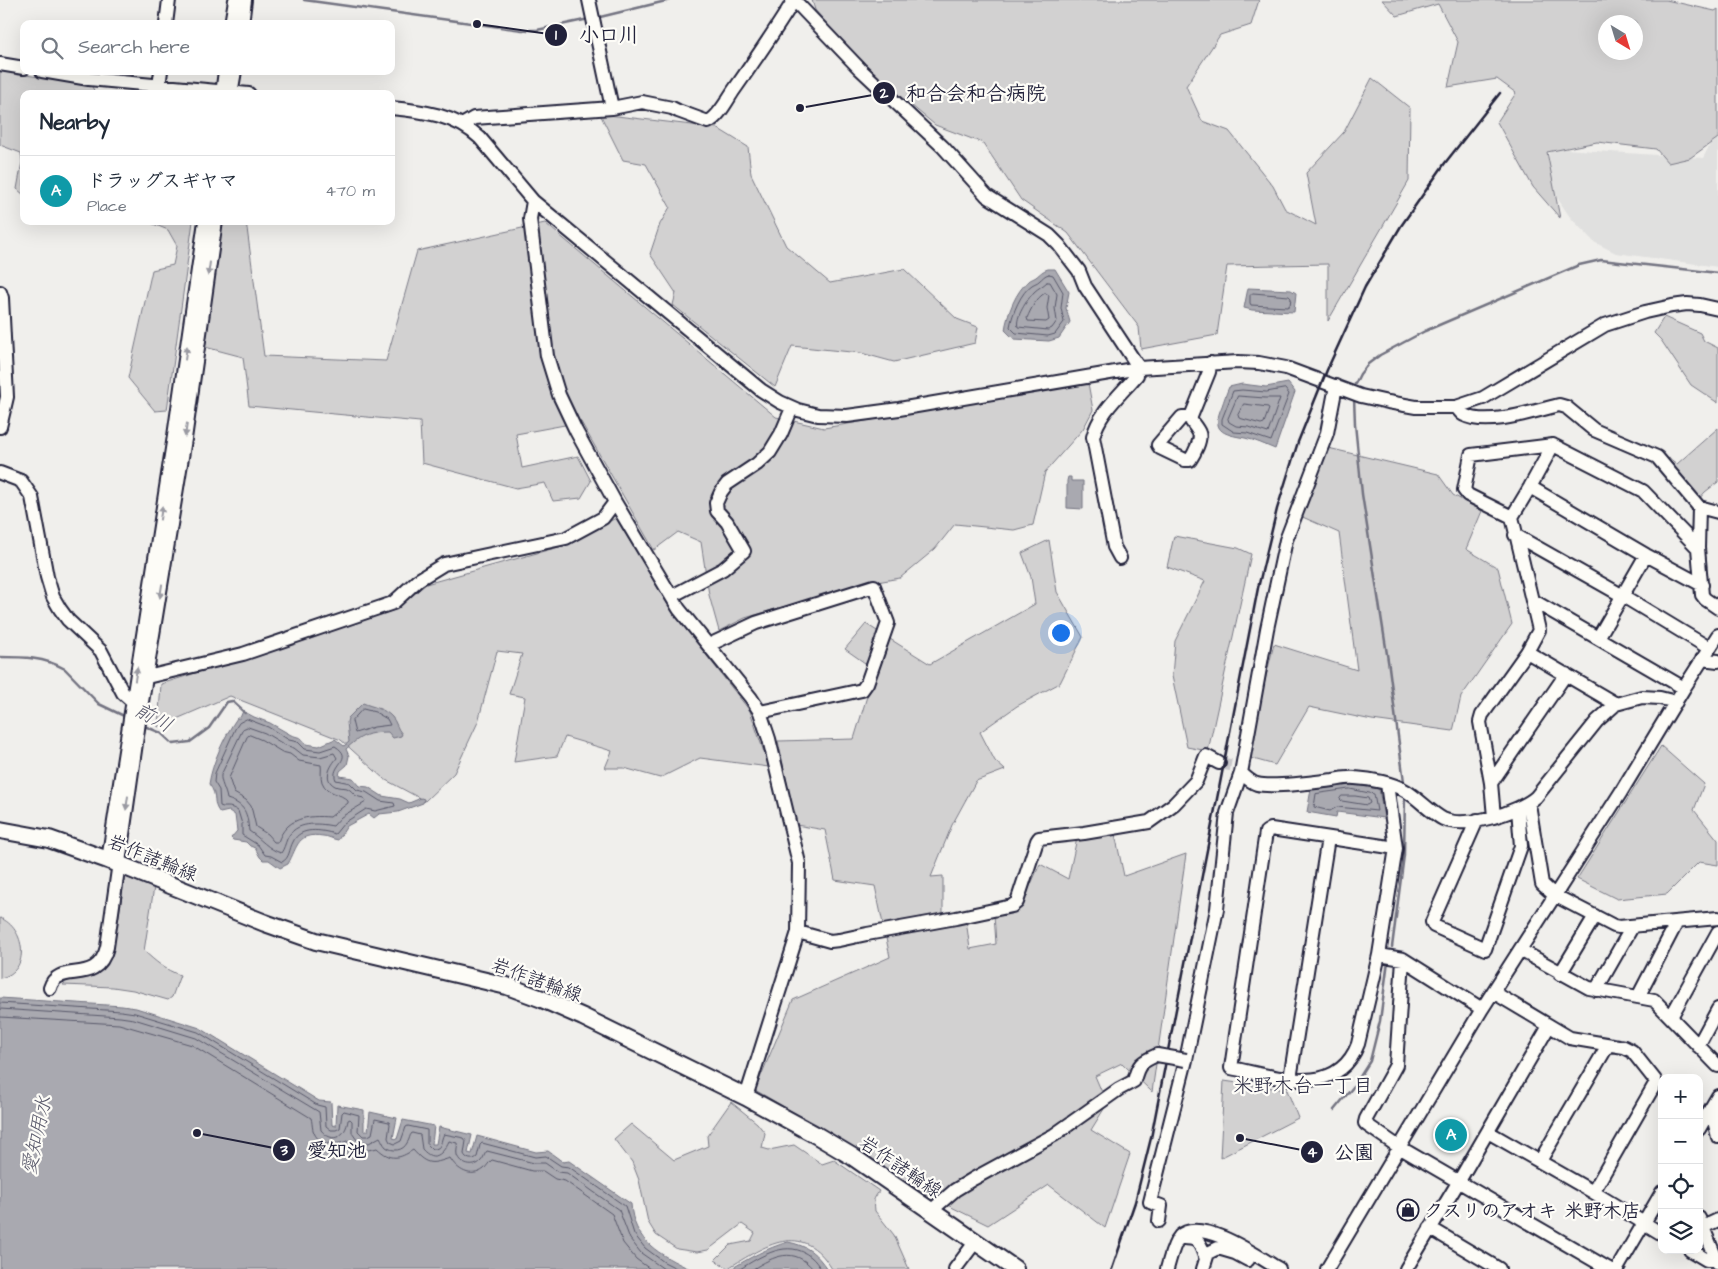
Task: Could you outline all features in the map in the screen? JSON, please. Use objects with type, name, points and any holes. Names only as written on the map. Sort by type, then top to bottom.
[{"type":"main road","name":"岩作諸輪線","points":[[0,830],[50,839],[316,941],[507,986],[583,1017],[746,1097],[816,1135],[853,1157],[932,1210],[1015,1269]]},
{"type":"street","points":[[166,20],[169,0]]},
{"type":"street","points":[[232,20],[235,0]]},
{"type":"street","points":[[242,20],[245,0]]},
{"type":"street","points":[[588,0],[612,108]]},
{"type":"street","points":[[462,125],[474,118],[612,108],[642,102],[672,108],[678,112],[708,122],[712,120],[777,29],[794,0],[860,69],[943,146],[987,196],[1049,235],[1059,245],[1079,271],[1085,286],[1138,368],[1137,375],[1102,415],[1095,426],[1093,437],[1114,547],[1120,558]]},
{"type":"street","points":[[0,64],[20,67]]},
{"type":"street","points":[[66,75],[198,90]]},
{"type":"street","points":[[159,86],[160,75]]},
{"type":"street","points":[[225,75],[227,90]]},
{"type":"street","points":[[228,90],[234,75]]},
{"type":"street","points":[[395,108],[446,117],[472,130],[533,201],[761,390],[792,408],[818,414],[847,416],[899,409],[1138,368],[1210,363],[1276,365],[1361,396],[1416,407],[1456,407],[1483,398],[1606,325],[1645,312],[1672,306],[1688,304],[1718,309]]},
{"type":"street","points":[[533,201],[530,218],[547,356],[558,395],[615,502],[679,608],[744,688],[760,712],[799,863],[798,932],[746,1097]]},
{"type":"street","points":[[50,988],[52,981],[56,978],[91,970],[97,966],[103,960],[107,947],[113,862],[132,701],[174,436],[204,225]]},
{"type":"street","points":[[113,862],[147,677],[185,438],[215,225]]},
{"type":"street","points":[[0,292],[2,298],[7,396],[0,427]]},
{"type":"street","points":[[1190,419],[1209,372],[1210,363]]},
{"type":"street","points":[[1159,1221],[1161,1206],[1150,1202],[1186,1060],[1217,909],[1227,814],[1241,773],[1267,629],[1286,540],[1327,433],[1336,386]]},
{"type":"street","points":[[1456,407],[1463,415],[1477,419],[1505,418],[1559,405],[1566,407],[1594,430],[1657,457],[1699,508],[1718,512]]},
{"type":"street","points":[[672,596],[723,569],[744,551],[728,522],[717,511],[716,503],[727,484],[757,464],[770,452],[781,434],[792,408]]},
{"type":"street","points":[[1512,517],[1468,495],[1464,490],[1471,455],[1553,445],[1643,491],[1698,548]]},
{"type":"street","points":[[1494,817],[1491,783],[1480,722],[1482,715],[1539,630],[1512,517],[1553,445]]},
{"type":"street","points":[[0,473],[21,481],[32,497],[53,597],[68,620],[101,651],[123,693],[132,701]]},
{"type":"street","points":[[1530,487],[1646,555],[1702,585]]},
{"type":"street","points":[[147,677],[243,654],[392,603],[418,580],[444,564],[566,538],[603,518],[615,502]]},
{"type":"street","points":[[1699,508],[1698,548],[1702,596],[1718,608]]},
{"type":"street","points":[[1515,535],[1623,596],[1709,648]]},
{"type":"street","points":[[1598,638],[1646,555]]},
{"type":"street","points":[[709,645],[756,623],[874,586],[888,623],[867,683],[862,690],[760,712]]},
{"type":"street","points":[[1532,600],[1684,688]]},
{"type":"street","points":[[1327,1269],[1492,992],[1621,792],[1718,635]]},
{"type":"street","points":[[1526,652],[1616,704]]},
{"type":"street","points":[[1702,659],[1718,661]]},
{"type":"street","points":[[1491,783],[1566,674]]},
{"type":"street","points":[[1241,773],[1257,784],[1271,785],[1318,782],[1354,777],[1388,784],[1406,791],[1443,818],[1455,822],[1476,820],[1494,817],[1523,806],[1546,786],[1597,721],[1616,704],[1642,697],[1660,698],[1676,702]]},
{"type":"street","points":[[798,932],[830,940],[839,940],[1012,906],[1016,902],[1037,841],[1040,838],[1149,822],[1174,804],[1196,780],[1206,756],[1220,762]]},
{"type":"street","points":[[1388,784],[1396,848],[1379,955],[1358,1044],[1352,1057],[1341,1068],[1326,1077],[1312,1080],[1290,1079],[1231,1068],[1266,832],[1271,829],[1396,848]]},
{"type":"street","points":[[1523,806],[1542,884],[1554,895],[1614,926],[1632,927],[1718,918]]},
{"type":"street","points":[[1476,820],[1432,922],[1434,926],[1485,949],[1521,846],[1523,806]]},
{"type":"street","points":[[1290,1079],[1328,838]]},
{"type":"street","points":[[1560,974],[1595,916]]},
{"type":"street","points":[[1638,997],[1678,922]]},
{"type":"street","points":[[1596,990],[1632,927]]},
{"type":"street","points":[[1670,1017],[1718,932]]},
{"type":"street","points":[[1520,950],[1560,974],[1589,988],[1654,1000],[1718,1066]]},
{"type":"street","points":[[1379,955],[1403,959],[1482,1009]]},
{"type":"street","points":[[1403,959],[1396,1065],[1365,1122],[1367,1126],[1609,1269]]},
{"type":"street","points":[[1492,992],[1570,1038],[1624,1047],[1632,1051],[1652,1076],[1655,1084],[1593,1192]]},
{"type":"street","points":[[1698,1046],[1718,1009]]},
{"type":"street","points":[[1406,1269],[1549,1026]]},
{"type":"street","points":[[1540,1161],[1608,1045]]},
{"type":"street","points":[[932,1210],[967,1183],[1054,1135],[1134,1081],[1138,1066],[1145,1060],[1157,1055],[1186,1060]]},
{"type":"street","points":[[1703,1122],[1718,1096]]},
{"type":"street","points":[[1711,1108],[1718,1137]]},
{"type":"street","points":[[1488,1132],[1658,1232]]},
{"type":"street","points":[[1617,1269],[1658,1199]]},
{"type":"street","points":[[1703,1222],[1718,1220]]},
{"type":"street","points":[[1703,1227],[1717,1262]]},
{"type":"street","points":[[1430,1228],[1482,1265],[1499,1269]]},
{"type":"street","points":[[1167,1269],[1178,1238],[1188,1230],[1199,1230],[1233,1241],[1279,1269]]},
{"type":"street","points":[[1178,1238],[1191,1237],[1197,1240],[1201,1245],[1204,1264]]},
{"type":"street","points":[[955,1269],[976,1241]]},
{"type":"street","points":[[1204,1264],[1208,1253],[1218,1248],[1226,1249],[1263,1269]]},
{"type":"street","points":[[1697,1254],[1707,1260],[1717,1262]]},
{"type":"shaded area","points":[[812,0],[1259,0],[1251,25],[1220,35],[1186,86],[1202,121],[1229,131],[1273,186],[1285,209],[1316,225],[1306,173],[1344,132],[1372,78],[1410,108],[1409,181],[1328,321],[1328,264],[1227,266],[1217,335],[1141,349],[1139,327],[1068,233],[1021,200],[983,143],[935,125],[864,66],[815,10]]},
{"type":"shaded area","points":[[1382,0],[1666,0],[1715,11],[1718,9],[1718,138],[1690,158],[1668,163],[1656,149],[1597,142],[1547,152],[1560,218],[1533,187],[1497,122],[1516,93],[1497,79],[1448,87],[1458,42],[1438,4],[1397,16]]},
{"type":"shaded area","points":[[0,71],[91,85],[94,90],[20,90],[20,153],[0,145]]},
{"type":"shaded area","points":[[600,114],[717,128],[748,147],[751,174],[786,246],[830,283],[904,269],[957,319],[978,327],[975,343],[894,362],[861,353],[792,346],[775,387],[673,305],[676,293],[650,254],[660,224],[670,207],[646,164],[623,160]]},
{"type":"shaded area","points":[[1718,129],[1718,267],[1616,253],[1594,242],[1570,217],[1549,186],[1549,148],[1703,158]]},
{"type":"shaded area","points":[[20,173],[20,192],[17,189]]},
{"type":"shaded area","points":[[545,223],[776,417],[824,428],[1088,383],[1093,410],[1083,429],[1045,472],[1033,525],[1014,530],[955,524],[935,549],[900,578],[854,586],[745,618],[719,631],[709,595],[701,542],[678,532],[654,550],[581,422],[516,434],[522,468],[578,456],[591,481],[581,498],[553,501],[545,483],[516,488],[422,463],[420,422],[249,406],[243,357],[205,347],[221,225],[247,225],[264,356],[386,361],[417,251]]},
{"type":"shaded area","points":[[156,225],[192,225],[167,410],[155,411],[128,378],[152,270],[173,265],[177,246],[168,230]]},
{"type":"shaded area","points":[[1664,317],[1700,333],[1704,341],[1718,348],[1718,403],[1691,385],[1661,340],[1654,333]]},
{"type":"shaded area","points":[[1718,428],[1718,482],[1699,499],[1664,462],[1669,458],[1677,464]]},
{"type":"shaded area","points":[[1324,447],[1438,474],[1453,495],[1482,511],[1466,549],[1498,568],[1512,624],[1461,697],[1453,731],[1372,720],[1309,707],[1275,765],[1246,757],[1274,644],[1357,670],[1339,533],[1298,515]]},
{"type":"shaded area","points":[[616,518],[671,610],[750,711],[769,767],[700,758],[660,778],[624,768],[605,768],[612,751],[565,737],[557,756],[514,762],[525,697],[509,694],[522,654],[497,651],[478,722],[454,773],[425,801],[384,779],[341,740],[230,696],[158,727],[161,684],[395,610],[426,584],[562,546]]},
{"type":"shaded area","points":[[1174,536],[1238,548],[1251,554],[1208,751],[1187,747],[1172,676],[1175,641],[1205,581],[1167,567]]},
{"type":"shaded area","points":[[1049,540],[1057,592],[1083,637],[1060,683],[1017,706],[980,732],[995,761],[1005,770],[976,781],[952,825],[931,877],[943,876],[943,925],[966,920],[970,949],[996,944],[994,914],[1022,904],[1040,864],[1068,879],[1077,838],[1115,834],[1124,876],[1186,854],[1152,1092],[1122,1063],[1095,1076],[1107,1104],[1091,1130],[1130,1154],[1105,1228],[1049,1185],[988,1225],[927,1195],[843,1141],[755,1090],[793,1000],[890,957],[875,886],[835,880],[825,830],[796,825],[778,741],[854,739],[875,670],[845,649],[866,624],[930,664],[1035,604],[1031,577],[1022,553]]},
{"type":"shaded area","points":[[1661,746],[1704,784],[1694,810],[1718,840],[1718,865],[1699,862],[1667,894],[1617,899],[1577,879]]},
{"type":"shaded area","points":[[125,877],[154,887],[144,951],[165,968],[180,975],[172,997],[168,1000],[133,990],[113,987],[63,985],[75,976],[101,968],[113,952]]},
{"type":"shaded area","points":[[0,918],[15,930],[19,939],[21,959],[17,967],[10,974],[0,978]]},
{"type":"shaded area","points":[[1224,1081],[1287,1090],[1298,1118],[1220,1158]]},
{"type":"shaded area","points":[[731,1102],[757,1123],[765,1133],[762,1148],[769,1150],[794,1145],[822,1164],[834,1160],[879,1191],[874,1199],[875,1211],[894,1235],[909,1269],[832,1269],[820,1254],[808,1245],[796,1241],[769,1245],[728,1268],[715,1260],[730,1245],[751,1241],[755,1233],[742,1224],[708,1250],[697,1252],[677,1249],[656,1235],[648,1222],[639,1180],[632,1162],[614,1139],[631,1124],[674,1160],[708,1146],[707,1136]]},
{"type":"water","points":[[1048,269],[1055,269],[1069,292],[1066,308],[1070,322],[1059,338],[1049,341],[1014,339],[1005,330],[1013,303],[1024,285]]},
{"type":"water","points":[[1248,288],[1291,290],[1296,293],[1294,312],[1244,308]]},
{"type":"water","points":[[1288,383],[1295,392],[1275,449],[1252,440],[1225,433],[1218,426],[1219,414],[1229,387],[1242,384],[1266,387]]},
{"type":"water","points":[[1068,477],[1071,477],[1071,481],[1083,481],[1083,509],[1067,508]]},
{"type":"water","points":[[363,703],[389,714],[402,734],[393,738],[388,732],[375,733],[356,741],[346,749],[349,756],[347,765],[340,771],[339,776],[353,778],[360,786],[368,787],[382,796],[400,799],[409,803],[421,798],[424,799],[423,803],[398,812],[379,814],[374,818],[369,814],[347,826],[338,840],[314,835],[303,838],[288,864],[280,868],[269,860],[263,860],[255,848],[246,842],[233,840],[231,838],[237,831],[235,815],[229,811],[220,813],[216,806],[214,792],[209,784],[216,758],[228,733],[243,711],[291,735],[301,738],[306,744],[319,746],[335,739],[344,746],[349,742],[348,718]]},
{"type":"water","points":[[1350,784],[1379,789],[1384,818],[1337,812],[1336,817],[1307,812],[1311,789]]},
{"type":"water","name":"愛知用水","points":[[0,998],[136,1008],[200,1028],[319,1101],[331,1102],[332,1125],[336,1126],[337,1105],[364,1110],[364,1131],[368,1131],[370,1112],[397,1118],[393,1138],[397,1139],[403,1120],[434,1126],[432,1144],[436,1144],[439,1127],[472,1135],[468,1153],[472,1154],[477,1136],[536,1152],[548,1151],[563,1162],[569,1161],[631,1204],[637,1228],[650,1245],[668,1258],[690,1269],[0,1269]]},
{"type":"water","points":[[788,1242],[811,1251],[827,1269],[731,1269],[758,1254]]},
{"type":"waterway","points":[[304,0],[522,30],[537,30],[589,19]]},
{"type":"waterway","points":[[596,18],[670,0]]},
{"type":"waterway","points":[[1355,384],[1368,364],[1380,355],[1425,331],[1579,265],[1601,260],[1718,273]]},
{"type":"waterway","points":[[1354,397],[1362,494],[1389,667],[1404,782]]},
{"type":"waterway","name":"前川","points":[[0,657],[33,659],[57,665],[65,669],[99,704],[126,717]]},
{"type":"waterway","name":"前川","points":[[142,725],[161,733],[173,744],[190,742],[209,728],[227,702],[232,701],[245,713]]},
{"type":"waterway","points":[[1392,947],[1404,855],[1405,794]]},
{"type":"waterway","points":[[1334,1110],[1354,1086],[1370,1061],[1380,1021],[1388,961]]},
{"type":"tunnel","points":[[1219,763],[1242,767]]},
{"type":"railway","points":[[1112,1269],[1135,1202],[1151,1138],[1258,588],[1277,509],[1298,442],[1327,370],[1365,287],[1401,226],[1445,163],[1500,93]]},
{"type":"place","name":"小口川","points":[[477,24]]},
{"type":"place","name":"和合会和合病院","points":[[800,108]]},
{"type":"place","name":"愛知池","points":[[197,1133]]},
{"type":"place","name":"ドラッグスギヤマ","points":[[1451,1135]]},
{"type":"place","name":"公園","points":[[1240,1138]]},
{"type":"place","name":"クスリのアオキ 米野木店","points":[[1408,1210]]},
{"type":"district","name":"米野木台一丁目","points":[[1303,1085]]}]
